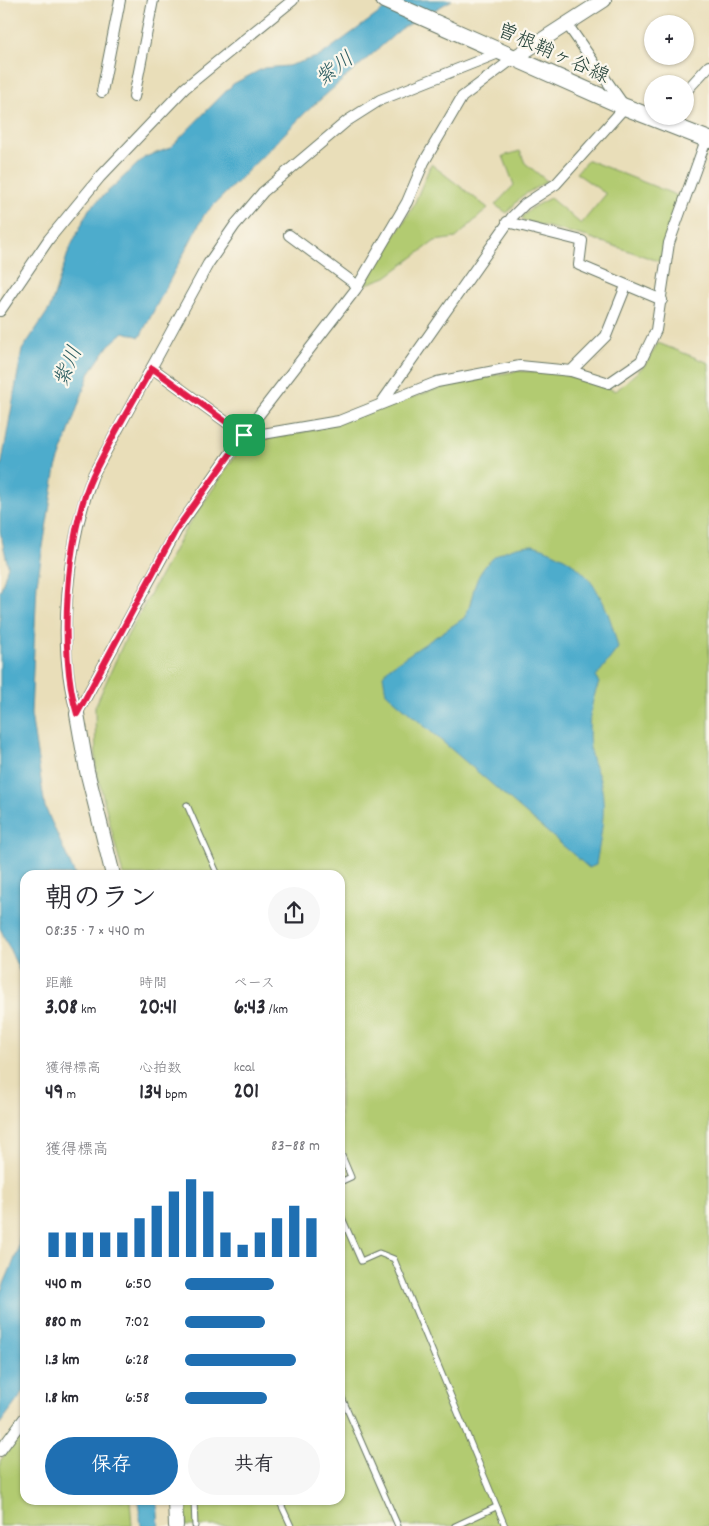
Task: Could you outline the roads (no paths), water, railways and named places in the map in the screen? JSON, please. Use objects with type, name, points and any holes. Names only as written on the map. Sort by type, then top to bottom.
[{"type":"main road","name":"曽根鞘ヶ谷線","points":[[384,0],[625,107],[644,112]]},
{"type":"main road","name":"曽根鞘ヶ谷線","points":[[684,125],[708,140]]},
{"type":"street","points":[[102,92],[120,0]]},
{"type":"street","points":[[134,97],[153,0]]},
{"type":"street","points":[[0,312],[50,239],[100,177],[185,88],[293,0]]},
{"type":"street","points":[[112,870],[83,752],[77,714],[71,695],[65,632],[77,528],[93,475],[208,264],[263,192],[347,121],[380,100],[508,55],[567,24],[604,0]]},
{"type":"street","points":[[382,402],[508,222],[525,204],[556,184],[625,107],[567,24]]},
{"type":"street","points":[[77,714],[176,530],[244,435],[358,286],[407,202],[424,162],[462,97],[508,55]]},
{"type":"street","points":[[694,82],[709,66]]},
{"type":"street","points":[[152,368],[244,435],[257,435],[339,421],[382,402],[437,382],[520,366],[571,371],[609,383],[641,361],[656,330],[662,300],[669,243],[708,140]]},
{"type":"street","points":[[508,222],[582,241],[579,266],[662,300]]},
{"type":"street","points":[[289,235],[358,286]]},
{"type":"street","points":[[571,371],[606,336],[626,286]]},
{"type":"street","points":[[0,1451],[20,1424]]},
{"type":"street","points":[[175,1505],[176,1526]]},
{"type":"lane","points":[[187,805],[216,870]]},
{"type":"lane","points":[[345,1162],[352,1177],[345,1180]]},
{"type":"lane","points":[[345,1224],[361,1261],[379,1253],[394,1259],[505,1526]]},
{"type":"lane","points":[[345,1404],[398,1526]]},
{"type":"lane","points":[[194,1505],[195,1526]]},
{"type":"lane","points":[[281,1505],[291,1526]]},
{"type":"lane","points":[[455,1526],[496,1507]]},
{"type":"water","name":"紫川","points":[[397,0],[452,0],[401,29],[306,112],[204,215],[140,337],[124,332],[109,345],[90,372],[56,468],[37,583],[31,714],[45,807],[73,870],[20,870],[20,972],[0,928],[0,592],[8,566],[0,531],[0,473],[22,350],[50,308],[69,250],[89,209],[145,157],[170,148],[233,84],[264,68],[288,66],[320,56]]},
{"type":"water","points":[[533,545],[567,560],[591,582],[607,612],[618,648],[596,677],[599,683],[593,700],[590,718],[591,755],[601,784],[603,805],[596,865],[589,868],[386,693],[383,675],[390,667],[464,618],[479,576],[490,561],[505,551]]},
{"type":"water","points":[[20,1164],[20,1196],[19,1171]]},
{"type":"water","points":[[20,1232],[20,1397],[0,1424],[0,1293],[18,1251]]},
{"type":"water","points":[[139,1505],[157,1505],[159,1526],[141,1526]]}]
